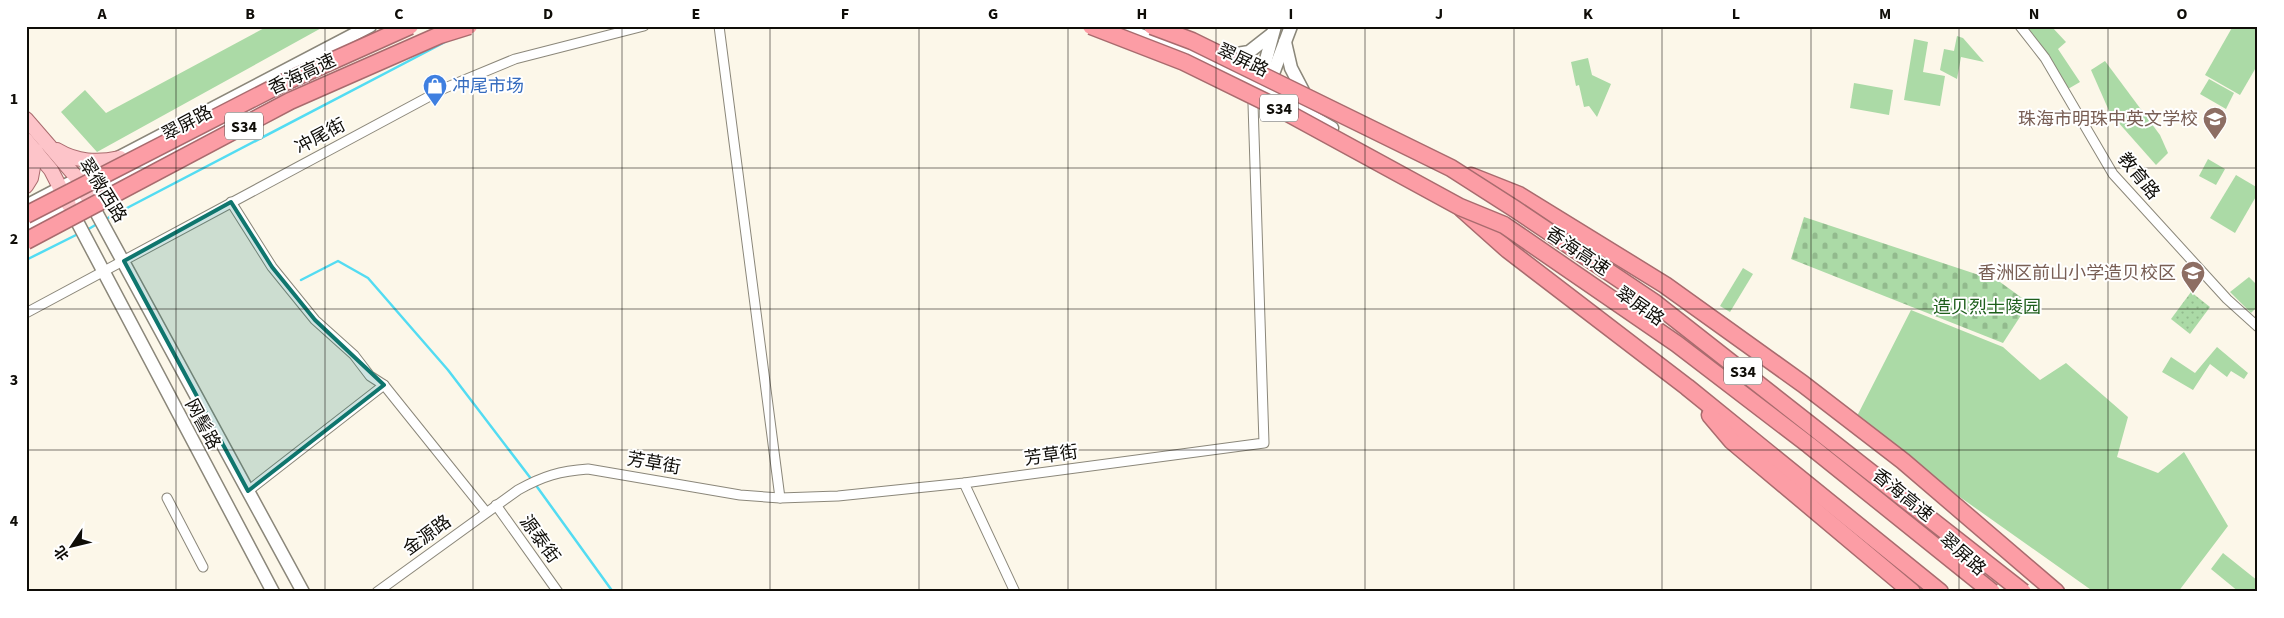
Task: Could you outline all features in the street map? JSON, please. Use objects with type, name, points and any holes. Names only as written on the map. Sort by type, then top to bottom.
[{"type":"highway","name":"香海高速","points":[[26,215],[283,83],[410,26]]},
{"type":"highway","name":"香海高速","points":[[26,241],[290,101],[440,35],[469,26]]},
{"type":"highway","name":"香海高速","points":[[1091,26],[1184,62],[1284,111],[1460,207],[1504,226],[1670,338],[1809,445],[1992,592]]},
{"type":"highway","name":"香海高速","points":[[1152,26],[1192,41],[1451,168],[1655,303],[2023,592]]},
{"type":"highway","points":[[1451,168],[1519,195],[1665,284],[1802,384],[1903,461],[2056,592]]},
{"type":"highway","points":[[1460,207],[1508,250],[1687,387],[1940,592]]},
{"type":"highway","points":[[1687,387],[1732,442],[1912,592]]},
{"type":"main road","name":"翠屏路","points":[[26,206],[370,26]]},
{"type":"main road","name":"翠屏路","points":[[26,228],[288,90],[419,26]]},
{"type":"main road","name":"翠屏路","points":[[1118,26],[1186,53],[1263,88],[1443,193],[1696,366],[1866,494],[1981,592]]},
{"type":"main road","name":"翠屏路","points":[[1166,26],[1268,71],[1442,168],[1534,225],[1711,346],[1839,442],[2029,592]]},
{"type":"main road","points":[[1268,71],[1286,42],[1291,26]]},
{"type":"main road","points":[[1263,88],[1268,71],[1273,30]]},
{"type":"main road","points":[[1231,55],[1249,52],[1273,30]]},
{"type":"main road","points":[[1286,42],[1291,68],[1303,91]]},
{"type":"main road","name":"翠微西路","points":[[26,119],[103,274]]},
{"type":"main road","name":"翠微西路","points":[[26,140],[41,146],[78,179],[303,592]]},
{"type":"main road","points":[[26,186],[31,178],[41,146],[80,160],[96,161],[120,158]]},
{"type":"main road","name":"网髻路","points":[[103,274],[273,592]]},
{"type":"street","name":"冲尾街","points":[[26,314],[445,88],[515,59],[644,26]]},
{"type":"street","points":[[719,26],[780,498]]},
{"type":"street","name":"教育路","points":[[2020,26],[2045,58],[2113,174],[2227,299],[2258,327]]},
{"type":"street","name":"芳草街","points":[[496,505],[539,479],[563,471],[588,469],[740,495],[780,498],[838,496],[964,483],[1264,443],[1254,104],[1263,88]]},
{"type":"street","points":[[231,202],[272,267],[315,320],[354,355],[370,376],[384,385],[486,512]]},
{"type":"street","points":[[248,491],[384,385]]},
{"type":"street","points":[[964,483],[1015,592]]},
{"type":"street","points":[[167,498],[203,567]]},
{"type":"street","name":"金源路","points":[[377,592],[496,505]]},
{"type":"street","name":"源泰街","points":[[496,505],[558,592]]},
{"type":"highlighted area","points":[[231,202],[272,267],[315,320],[384,385],[248,491],[124,261]]},
{"type":"green space","points":[[268,26],[325,26],[97,152],[61,112],[85,90],[106,113]]},
{"type":"green space","points":[[2024,26],[2051,26],[2066,42],[2058,49],[2080,82],[2068,89],[2049,55]]},
{"type":"green space","points":[[2233,26],[2253,26],[2258,29],[2258,64],[2240,95],[2205,75]]},
{"type":"green space","points":[[1957,36],[1963,38],[1984,62],[1961,57],[1957,79],[1940,70],[1944,49],[1954,51]]},
{"type":"green space","points":[[1914,39],[1928,42],[1923,72],[1945,76],[1940,106],[1904,100]]},
{"type":"green space","points":[[1588,58],[1592,75],[1611,84],[1597,117],[1589,106],[1584,107],[1579,85],[1576,86],[1571,62]]},
{"type":"green space","points":[[2105,61],[2160,135],[2168,153],[2156,165],[2110,113],[2091,70]]},
{"type":"green space","points":[[2209,79],[2234,93],[2226,109],[2200,94]]},
{"type":"green space","points":[[1854,83],[1893,90],[1889,115],[1850,108]]},
{"type":"green space","points":[[2208,159],[2225,169],[2216,185],[2199,176]]},
{"type":"green space","points":[[2236,175],[2258,188],[2258,193],[2235,233],[2210,218]]},
{"type":"green space","name":"造贝烈士陵园","points":[[1804,217],[2000,282],[2029,303],[2003,343],[1791,259]]},
{"type":"green space","points":[[1743,268],[1753,274],[1730,312],[1720,306]]},
{"type":"green space","points":[[2249,277],[2258,286],[2258,306],[2251,313],[2230,292]]},
{"type":"green space","points":[[2191,292],[2210,307],[2190,334],[2171,319]]},
{"type":"green space","points":[[1911,310],[2003,347],[2040,380],[2066,363],[2128,417],[2117,457],[2158,473],[2184,452],[2228,526],[2178,592],[2094,592],[1854,422]]},
{"type":"green space","points":[[2217,347],[2248,373],[2244,379],[2231,371],[2227,377],[2210,364],[2193,390],[2162,372],[2171,357],[2195,373]]},
{"type":"green space","points":[[2223,553],[2258,581],[2258,592],[2239,592],[2211,569]]},
{"type":"waterway","points":[[104,220],[447,41]]},
{"type":"waterway","points":[[87,230],[97,224]]},
{"type":"waterway","points":[[26,260],[80,233]]},
{"type":"waterway","points":[[301,280],[338,261],[368,278],[448,370],[532,480]]},
{"type":"waterway","points":[[535,484],[613,592]]},
{"type":"place","name":"冲尾市场","points":[[435,107]]},
{"type":"place","name":"珠海市明珠中英文学校","points":[[2215,140]]},
{"type":"place","name":"香洲区前山小学造贝校区","points":[[2193,294]]}]
